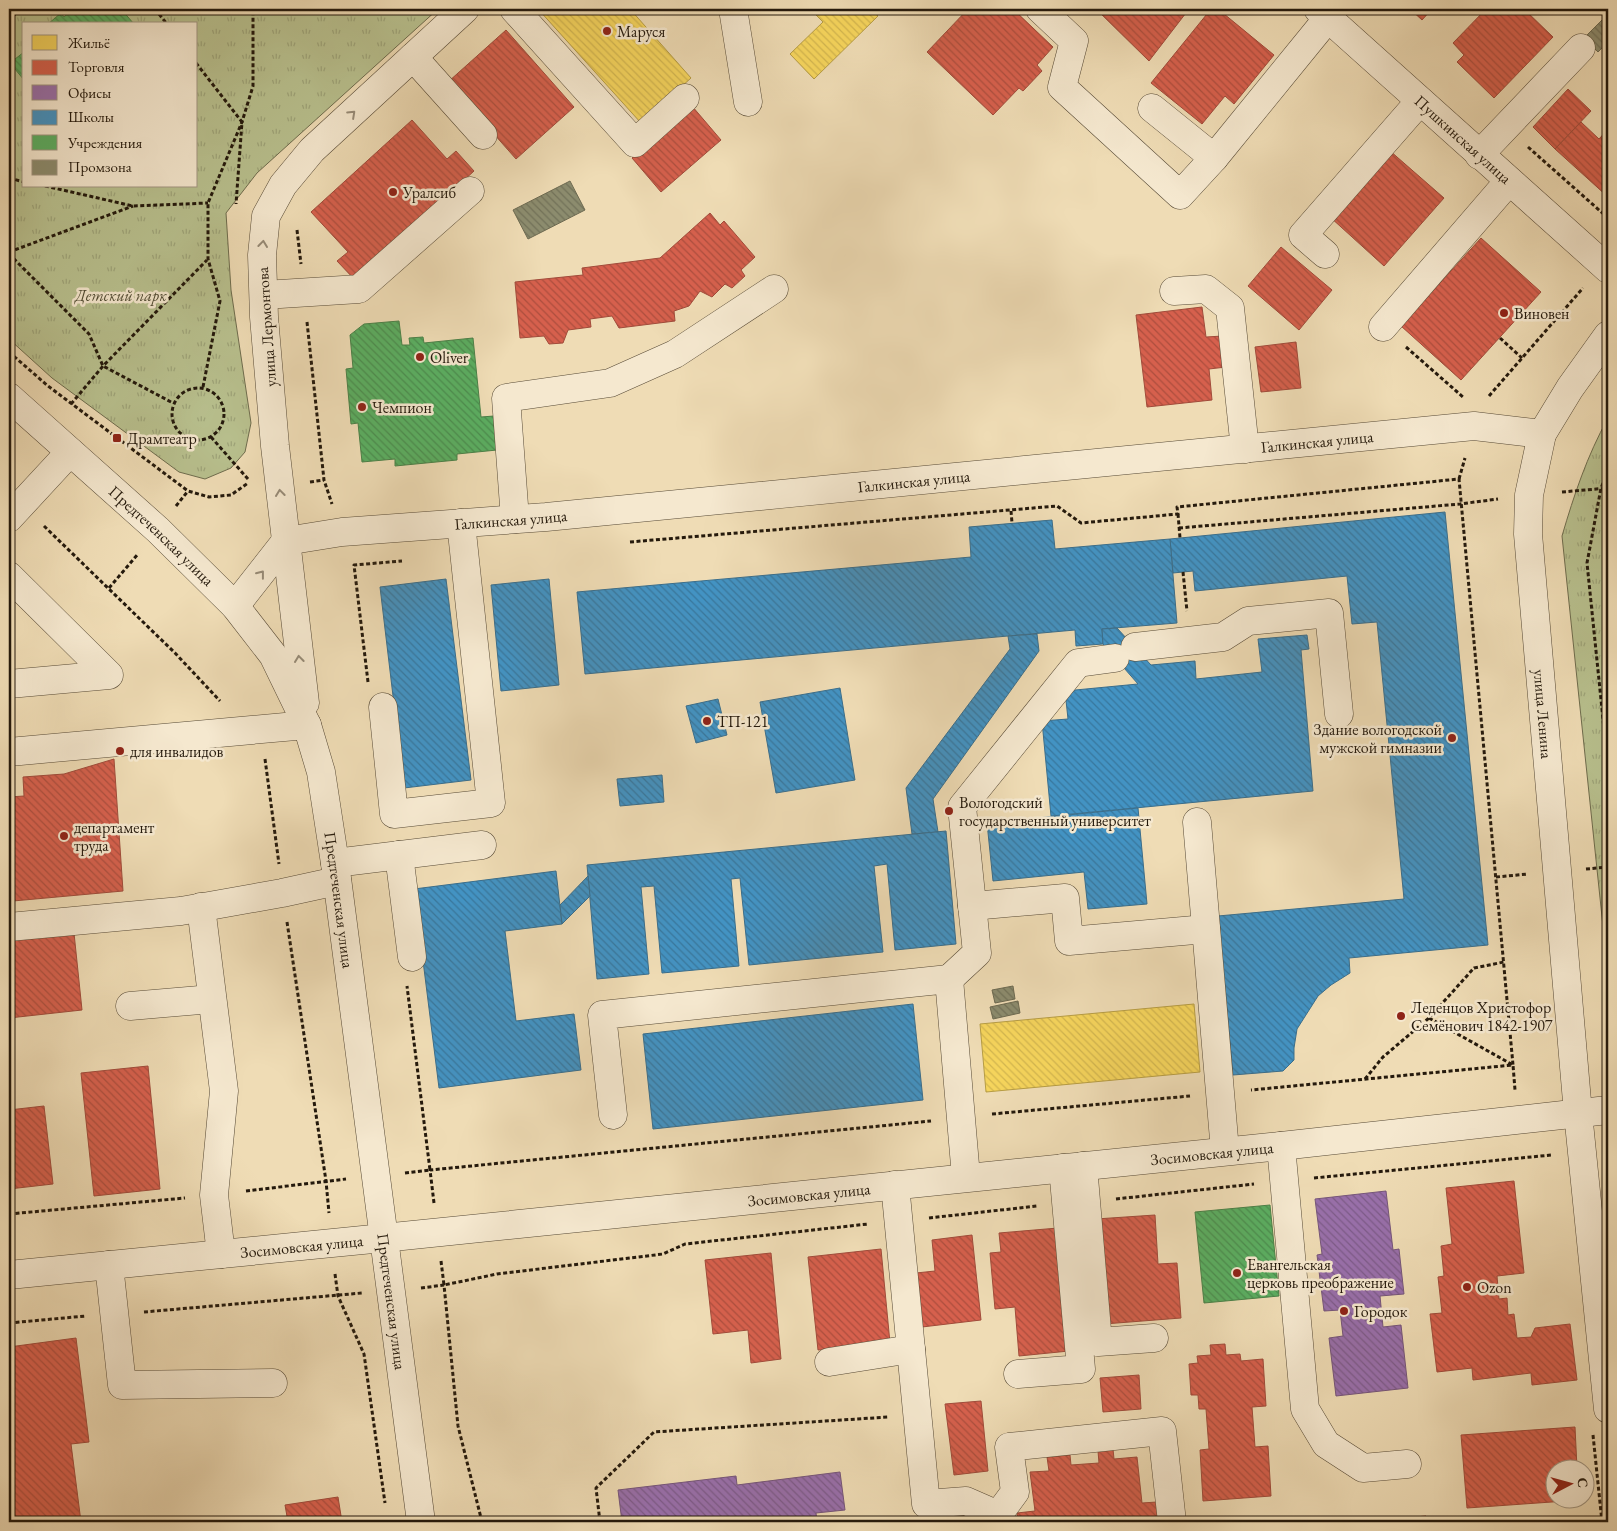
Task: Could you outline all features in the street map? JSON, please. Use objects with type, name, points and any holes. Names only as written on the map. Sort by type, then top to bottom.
[{"type":"street","name":"улица Лермонтова","points":[[307,725],[279,486],[262,255],[266,216],[282,185],[312,150],[465,9]]},
{"type":"street","points":[[514,9],[635,143],[685,98]]},
{"type":"street","points":[[733,9],[748,102]]},
{"type":"street","points":[[1040,9],[1074,41],[1062,87],[1180,196],[1214,158],[1323,13]]},
{"type":"street","name":"Пушкинская улица","points":[[1323,13],[1605,267]]},
{"type":"street","points":[[1480,154],[1581,48]]},
{"type":"street","points":[[413,57],[483,135]]},
{"type":"street","points":[[1326,254],[1303,235],[1420,101]]},
{"type":"street","points":[[1152,108],[1214,158]]},
{"type":"street","points":[[1383,327],[1509,181]]},
{"type":"street","points":[[264,295],[359,289],[470,191]]},
{"type":"street","points":[[515,519],[506,398],[610,383],[675,354],[774,289]]},
{"type":"street","points":[[1174,291],[1206,289],[1230,308],[1245,449]]},
{"type":"street","name":"улица Ленина","points":[[1600,1419],[1600,1250],[1578,1113],[1528,534],[1529,495],[1542,434],[1570,388],[1608,335]]},
{"type":"street","name":"Предтеченская улица","points":[[9,397],[158,530],[235,606],[273,655],[307,725],[321,772],[336,872],[421,1522]]},
{"type":"street","name":"Галкинская улица","points":[[286,541],[342,532],[515,519],[1474,426],[1542,434]]},
{"type":"street","points":[[15,511],[70,452]]},
{"type":"street","points":[[376,699],[394,814],[491,803],[461,523]]},
{"type":"street","points":[[235,606],[286,541]]},
{"type":"street","points":[[9,576],[109,675],[9,684]]},
{"type":"street","points":[[613,1115],[602,1015],[949,979],[977,953],[962,807],[1078,663],[1191,640],[1223,637],[1248,621],[1329,613],[1339,714]]},
{"type":"street","points":[[9,752],[307,725]]},
{"type":"street","points":[[1197,822],[1225,1151]]},
{"type":"street","points":[[9,927],[181,911],[282,893],[336,872],[399,855],[482,845]]},
{"type":"street","points":[[399,855],[412,957]]},
{"type":"street","points":[[972,906],[1065,898],[1069,941],[1206,929]]},
{"type":"street","points":[[200,907],[224,1091],[214,1195],[221,1254]]},
{"type":"street","points":[[949,979],[966,1178]]},
{"type":"street","points":[[130,1006],[212,999]]},
{"type":"street","name":"Зосимовская улица","points":[[9,1275],[1282,1146],[1608,1110]]},
{"type":"street","points":[[1282,1146],[1305,1409],[1326,1444],[1363,1468],[1407,1464]]},
{"type":"street","points":[[1018,1374],[1081,1369],[1076,1203],[1073,1167]]},
{"type":"street","points":[[895,1185],[927,1513],[966,1501],[999,1519],[1014,1492],[1009,1447],[1162,1431],[1172,1522]]},
{"type":"street","points":[[1076,1203],[1098,1342],[1154,1338]]},
{"type":"street","points":[[109,1265],[122,1385],[274,1383]]},
{"type":"street","points":[[829,1362],[911,1349]]},
{"type":"path","points":[[9,20],[20,9]]},
{"type":"path","points":[[155,9],[165,22]]},
{"type":"path","points":[[203,388],[220,301],[208,259],[208,203],[242,122],[253,86],[253,9]]},
{"type":"path","points":[[198,66],[242,122]]},
{"type":"path","points":[[9,178],[22,181]]},
{"type":"path","points":[[54,188],[133,206],[208,203]]},
{"type":"path","points":[[133,206],[9,253],[89,334],[103,366],[173,403]]},
{"type":"path","points":[[71,404],[103,366],[208,259]]},
{"type":"path","points":[[1484,402],[1605,267]]},
{"type":"path","points":[[1383,327],[1470,403]]},
{"type":"path","points":[[1500,338],[1522,358]]},
{"type":"path","points":[[9,352],[71,404],[188,491],[209,498],[231,495],[250,481],[279,486],[324,480]]},
{"type":"path","points":[[191,388],[203,388],[217,396],[224,410],[222,426],[210,437],[194,440],[180,434],[172,419],[173,403],[180,393],[191,388]]},
{"type":"path","points":[[1608,472],[1601,488],[1587,563],[1608,768]]},
{"type":"path","points":[[1180,538],[1177,507],[1459,479],[1513,1065]]},
{"type":"path","points":[[1179,528],[1460,504]]},
{"type":"path","points":[[624,543],[1057,506],[1081,523],[1178,514]]},
{"type":"path","points":[[1011,510],[1012,523]]},
{"type":"path","points":[[9,1214],[214,1195],[326,1181],[282,893],[264,753],[247,731],[175,653],[15,511]]},
{"type":"path","points":[[376,699],[354,565],[409,560]]},
{"type":"path","points":[[1183,572],[1191,640]]},
{"type":"path","points":[[1365,1079],[1383,1057],[1429,1018],[1474,968],[1504,962]]},
{"type":"path","points":[[407,983],[444,1285],[458,1426],[482,1522]]},
{"type":"path","points":[[1429,1018],[1513,1065]]},
{"type":"path","points":[[430,1170],[1513,1065]]},
{"type":"path","points":[[9,1323],[390,1291],[444,1285],[497,1274],[663,1254],[685,1244],[1556,1154]]},
{"type":"path","points":[[338,1296],[364,1354],[386,1512]]},
{"type":"path","points":[[600,1522],[596,1488],[654,1432],[917,1415]]},
{"type":"path","points":[[1600,1419],[1602,1522]]},
{"type":"green space","name":"Детский парк","points":[[9,9],[438,9],[257,173],[226,213],[231,290],[251,423],[245,452],[231,468],[205,479],[179,472],[52,378],[9,339]]},
{"type":"green space","points":[[1608,418],[1608,974],[1562,536],[1582,476]]},
{"type":"building: Жильё","points":[[538,9],[630,9],[691,78],[641,123]]},
{"type":"building: Жильё","points":[[810,9],[870,9],[878,16],[814,79],[790,54],[823,22]]},
{"type":"building: Жильё","points":[[1194,1004],[1200,1072],[986,1092],[980,1024]]},
{"type":"building: Торговля","points":[[968,9],[1013,9],[1053,47],[1037,65],[1042,71],[1023,91],[1019,88],[993,115],[927,52]]},
{"type":"building: Торговля","points":[[1096,9],[1189,9],[1149,61]]},
{"type":"building: Торговля","points":[[1211,9],[1218,9],[1274,55],[1234,104],[1225,96],[1202,124],[1151,83]]},
{"type":"building: Торговля","points":[[1410,9],[1432,9],[1422,20]]},
{"type":"building: Торговля","points":[[1486,9],[1524,9],[1553,37],[1494,98],[1457,62],[1464,55],[1453,43]]},
{"type":"building: Торговля","points":[[506,30],[574,107],[516,159],[448,82]]},
{"type":"building: Торговля","points":[[1568,89],[1591,111],[1555,149],[1533,127]]},
{"type":"building: Торговля","points":[[692,106],[721,140],[661,192],[632,158]]},
{"type":"building: Торговля","name":"Уралсиб","points":[[412,120],[447,159],[456,151],[474,171],[355,280],[337,261],[348,252],[311,212]]},
{"type":"building: Торговля","points":[[1581,122],[1599,139],[1608,129],[1608,197],[1555,149]]},
{"type":"building: Торговля","points":[[1389,150],[1444,198],[1384,266],[1330,217]]},
{"type":"building: Торговля","points":[[710,213],[720,225],[724,221],[755,257],[741,270],[745,276],[732,288],[725,284],[712,297],[700,291],[689,306],[674,311],[675,321],[619,328],[612,316],[590,319],[591,327],[568,330],[563,343],[549,344],[544,336],[520,338],[515,282],[583,275],[582,268],[660,258]]},
{"type":"building: Торговля","points":[[1481,238],[1541,292],[1461,380],[1401,326]]},
{"type":"building: Торговля","points":[[1281,247],[1332,290],[1299,330],[1248,286]]},
{"type":"building: Торговля","points":[[1202,307],[1206,337],[1223,336],[1226,367],[1209,369],[1212,400],[1147,407],[1136,315]]},
{"type":"building: Торговля","points":[[1296,342],[1301,388],[1261,392],[1255,347]]},
{"type":"building: Торговля","name":"департамент труда","points":[[114,759],[123,891],[13,901],[9,875],[9,797],[24,796],[23,777],[64,774]]},
{"type":"building: Торговля","points":[[74,933],[82,1010],[9,1018],[9,940]]},
{"type":"building: Торговля","points":[[148,1066],[160,1189],[94,1196],[81,1073]]},
{"type":"building: Торговля","points":[[44,1106],[53,1184],[9,1189],[9,1110]]},
{"type":"building: Торговля","points":[[1514,1181],[1524,1273],[1497,1276],[1499,1299],[1507,1298],[1508,1315],[1514,1314],[1517,1338],[1531,1337],[1535,1328],[1570,1324],[1577,1380],[1532,1385],[1531,1373],[1473,1380],[1472,1368],[1437,1372],[1430,1314],[1442,1313],[1438,1277],[1444,1276],[1441,1246],[1452,1244],[1446,1188]]},
{"type":"building: Торговля","points":[[1155,1215],[1158,1264],[1177,1263],[1181,1318],[1104,1324],[1096,1219]]},
{"type":"building: Торговля","points":[[1058,1228],[1069,1351],[1019,1356],[1015,1307],[995,1309],[990,1253],[1001,1252],[999,1233]]},
{"type":"building: Торговля","points":[[972,1235],[981,1320],[922,1327],[916,1273],[935,1271],[932,1240]]},
{"type":"building: Торговля","points":[[881,1249],[890,1343],[818,1350],[808,1257]]},
{"type":"building: Торговля","points":[[771,1253],[781,1359],[751,1363],[748,1330],[713,1334],[705,1260]]},
{"type":"building: Торговля","points":[[76,1338],[89,1442],[71,1444],[81,1522],[9,1522],[9,1347]]},
{"type":"building: Торговля","points":[[1225,1344],[1226,1355],[1240,1354],[1241,1361],[1263,1359],[1266,1406],[1252,1407],[1255,1447],[1268,1446],[1271,1496],[1203,1501],[1200,1450],[1209,1449],[1206,1409],[1199,1409],[1198,1395],[1191,1395],[1189,1364],[1198,1363],[1197,1356],[1211,1355],[1210,1345]]},
{"type":"building: Торговля","points":[[1139,1375],[1141,1409],[1103,1412],[1100,1378]]},
{"type":"building: Торговля","points":[[981,1401],[988,1471],[954,1475],[945,1404]]},
{"type":"building: Торговля","points":[[1575,1427],[1577,1458],[1544,1458],[1544,1503],[1467,1508],[1461,1435]]},
{"type":"building: Торговля","points":[[1113,1449],[1114,1459],[1137,1457],[1142,1503],[1157,1502],[1158,1522],[1018,1522],[1017,1513],[1035,1511],[1030,1472],[1049,1471],[1047,1457],[1070,1455],[1071,1465],[1099,1463],[1098,1451]]},
{"type":"building: Торговля","points":[[338,1497],[342,1522],[288,1522],[285,1505]]},
{"type":"building: Торговля","points":[[1426,1516],[1427,1522],[1392,1522],[1392,1519]]},
{"type":"building: Торговля","points":[[146,1520],[146,1522],[127,1522]]},
{"type":"building: Офисы","points":[[1386,1191],[1393,1250],[1399,1249],[1404,1294],[1380,1296],[1383,1327],[1401,1325],[1408,1388],[1336,1396],[1329,1338],[1343,1336],[1340,1310],[1324,1311],[1317,1255],[1322,1254],[1315,1199]]},
{"type":"building: Офисы","points":[[840,1472],[845,1510],[816,1513],[817,1522],[622,1522],[618,1490],[736,1476],[737,1485]]},
{"type":"building: Школы","points":[[1445,512],[1488,945],[1349,958],[1350,973],[1318,996],[1297,1029],[1294,1060],[1283,1071],[1233,1075],[1218,916],[1404,899],[1377,622],[1352,624],[1347,576],[1195,591],[1193,571],[1173,573],[1170,539]]},
{"type":"building: Школы","points":[[1052,520],[1055,549],[1170,539],[1177,623],[1102,629],[1103,644],[1076,646],[1075,630],[585,674],[577,592],[971,557],[969,527]]},
{"type":"building: Школы","points":[[446,579],[471,780],[404,788],[380,587]]},
{"type":"building: Школы","points":[[549,579],[559,685],[501,691],[491,585]]},
{"type":"building: Школы","points":[[1117,628],[1151,665],[1195,661],[1196,679],[1262,672],[1258,639],[1307,635],[1309,649],[1301,650],[1313,791],[1051,816],[1042,721],[1068,719],[1065,691],[1138,684],[1103,644],[1102,629]]},
{"type":"building: Школы","points":[[1037,634],[1039,651],[933,799],[938,832],[912,834],[906,788],[1010,649],[1008,636]]},
{"type":"building: Школы","points":[[840,688],[855,780],[776,793],[760,702]]},
{"type":"building: Школы","name":"ТП-121","points":[[718,699],[727,735],[696,743],[686,706]]},
{"type":"building: Школы","points":[[662,775],[664,802],[620,806],[617,779]]},
{"type":"building: Школы","points":[[1138,808],[1147,904],[1088,909],[1084,872],[993,881],[987,823]]},
{"type":"building: Школы","points":[[946,831],[956,944],[895,950],[887,864],[874,866],[883,952],[749,965],[740,878],[731,879],[739,966],[662,973],[654,886],[641,887],[649,974],[597,979],[587,865]]},
{"type":"building: Школы","points":[[556,871],[562,924],[505,931],[516,1021],[574,1014],[581,1070],[439,1088],[414,889]]},
{"type":"building: Школы","points":[[588,876],[590,896],[562,924],[560,905]]},
{"type":"building: Школы","points":[[913,1004],[923,1100],[653,1129],[643,1034]]},
{"type":"building: Учреждения","points":[[73,9],[108,9],[113,14],[121,9],[132,22],[50,22],[61,13],[64,17]]},
{"type":"building: Учреждения","points":[[22,54],[22,78],[10,63]]},
{"type":"building: Учреждения","points":[[399,321],[402,345],[410,345],[409,338],[423,337],[424,343],[473,338],[481,417],[494,416],[497,450],[457,454],[457,460],[395,466],[395,459],[362,462],[358,423],[351,424],[346,369],[353,368],[350,335],[364,324]]},
{"type":"building: Учреждения","points":[[1270,1205],[1279,1296],[1204,1303],[1195,1212]]},
{"type":"building: Промзона","points":[[1607,15],[1608,42],[1598,52],[1584,38]]},
{"type":"building: Промзона","points":[[570,181],[585,210],[528,239],[513,210]]},
{"type":"building: Промзона","points":[[1013,986],[1015,999],[995,1003],[992,990]]},
{"type":"building: Промзона","points":[[1018,1001],[1020,1013],[993,1019],[990,1007]]},
{"type":"place","name":"Маруся","points":[[607,31]]},
{"type":"place","name":"Уралсиб","points":[[393,192]]},
{"type":"place","name":"Виновен","points":[[1504,313]]},
{"type":"place","name":"Oliver","points":[[420,357]]},
{"type":"place","name":"Чемпион","points":[[362,407]]},
{"type":"place","name":"Драмтеатр","points":[[117,438]]},
{"type":"place","name":"ТП-121","points":[[707,721]]},
{"type":"place","name":"Здание вологодской мужской гимназии","points":[[1452,738]]},
{"type":"place","name":"для инвалидов","points":[[120,751]]},
{"type":"place","name":"Вологодский государственный университет","points":[[949,811]]},
{"type":"place","name":"департамент труда","points":[[64,836]]},
{"type":"place","name":"Леденцов Христофор Семёнович 1842-1907","points":[[1401,1016]]},
{"type":"place","name":"Евангельская церковь преображение","points":[[1237,1273]]},
{"type":"place","name":"Ozon","points":[[1467,1287]]},
{"type":"place","name":"Городок","points":[[1344,1311]]}]
